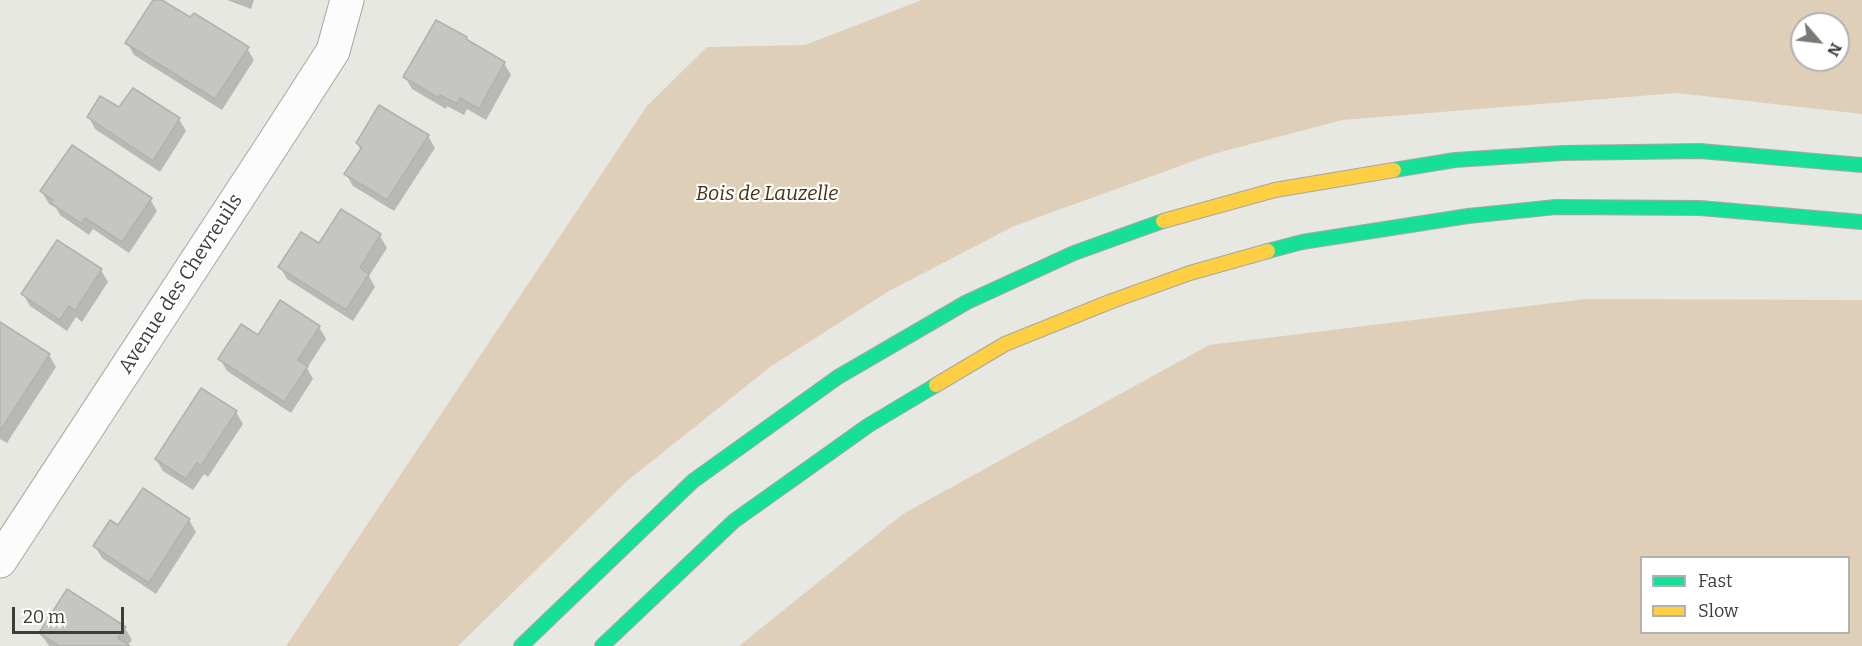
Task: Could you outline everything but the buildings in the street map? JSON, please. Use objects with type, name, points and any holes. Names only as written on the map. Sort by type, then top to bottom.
[{"type":"highway","points":[[521,646],[693,481],[838,377],[967,302],[1074,254],[1173,218],[1275,190],[1455,160],[1562,153],[1700,151],[1862,165]]},
{"type":"highway","points":[[602,646],[734,521],[869,425],[1005,344],[1112,301],[1190,273],[1302,242],[1468,216],[1556,207],[1700,208],[1862,222]]},
{"type":"street","name":"Avenue des Chevreuils","points":[[5,540],[333,51],[347,0]]},
{"type":"green space","name":"Bois de Lauzelle","points":[[922,0],[1862,0],[1862,114],[1677,93],[1342,120],[1213,154],[1014,226],[889,291],[770,367],[627,481],[458,646],[286,646],[647,106],[707,47],[805,45]]},
{"type":"green space","points":[[1586,299],[1862,300],[1862,646],[739,646],[903,514],[1209,345]]},
{"type":"traffic: fast","points":[[1394,170],[1455,160],[1562,153],[1700,151],[1862,165]]},
{"type":"traffic: fast","points":[[1268,251],[1302,242],[1468,216],[1556,207],[1700,208],[1862,222]]},
{"type":"traffic: fast","points":[[521,646],[693,481],[838,377],[967,302],[1074,253],[1163,221]]},
{"type":"traffic: fast","points":[[602,646],[734,521],[869,425],[936,385]]},
{"type":"traffic: slow","points":[[1163,221],[1275,190],[1394,170]]},
{"type":"traffic: slow","points":[[936,385],[1005,344],[1112,301],[1190,273],[1268,251]]}]
